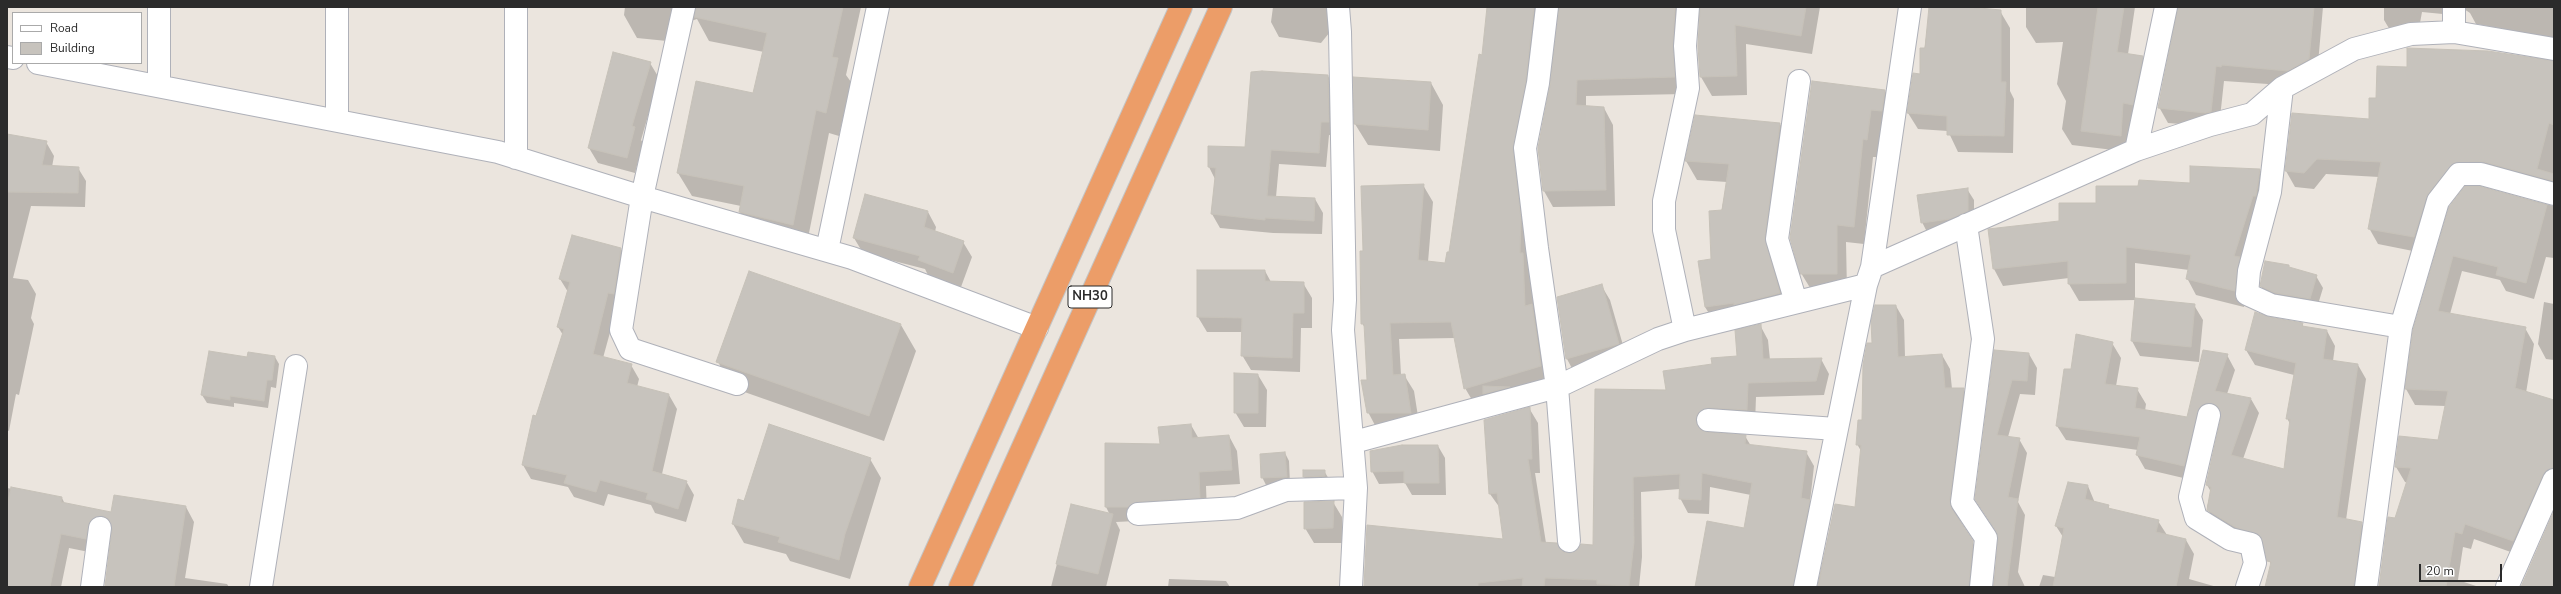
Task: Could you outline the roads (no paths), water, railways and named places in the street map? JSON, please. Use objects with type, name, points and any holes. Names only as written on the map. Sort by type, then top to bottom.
[{"type":"highway","name":"NH30","points":[[920,587],[1181,7]]},
{"type":"highway","name":"NH30","points":[[960,587],[1221,7]]},
{"type":"street","points":[[159,7],[159,86]]},
{"type":"street","points":[[337,7],[337,120]]},
{"type":"street","points":[[516,7],[516,158]]},
{"type":"street","points":[[684,7],[642,197],[621,330],[630,349],[737,384]]},
{"type":"street","points":[[827,250],[878,7]]},
{"type":"street","points":[[1338,7],[1340,32],[1345,292],[1343,330],[1354,442],[1356,488],[1350,587]]},
{"type":"street","points":[[1546,7],[1538,83],[1526,148],[1536,248],[1557,387],[1569,541]]},
{"type":"street","points":[[1685,330],[1664,230],[1664,201],[1688,88],[1685,46],[1688,7]]},
{"type":"street","points":[[1805,587],[1836,429],[1869,276],[1910,7]]},
{"type":"street","points":[[2136,150],[2166,7]]},
{"type":"street","points":[[2454,7],[2454,32]]},
{"type":"street","points":[[1354,442],[1557,387],[1658,339],[1754,311],[1796,302],[1869,276],[1966,225],[2136,150],[2210,125],[2252,114],[2282,88],[2354,49],[2411,34],[2454,32],[2554,49]]},
{"type":"street","points":[[43,64],[498,152],[642,197],[827,250],[1037,328]]},
{"type":"street","points":[[1796,302],[1777,239],[1799,80]]},
{"type":"street","points":[[2282,88],[2270,192],[2249,271],[2247,294],[2271,305],[2401,327]]},
{"type":"street","points":[[2366,587],[2401,327],[2438,201],[2459,174],[2481,174],[2554,194]]},
{"type":"street","points":[[1966,225],[1983,339],[1962,502],[1986,538],[1981,587]]},
{"type":"street","points":[[261,587],[296,366]]},
{"type":"street","points":[[2209,415],[2190,497],[2196,518],[2230,539],[2251,544],[2254,563],[2247,587]]},
{"type":"street","points":[[1708,420],[1836,429]]},
{"type":"street","points":[[2507,587],[2554,480]]},
{"type":"street","points":[[1138,514],[1237,508],[1286,490],[1356,488]]},
{"type":"street","points":[[92,587],[100,528]]}]
